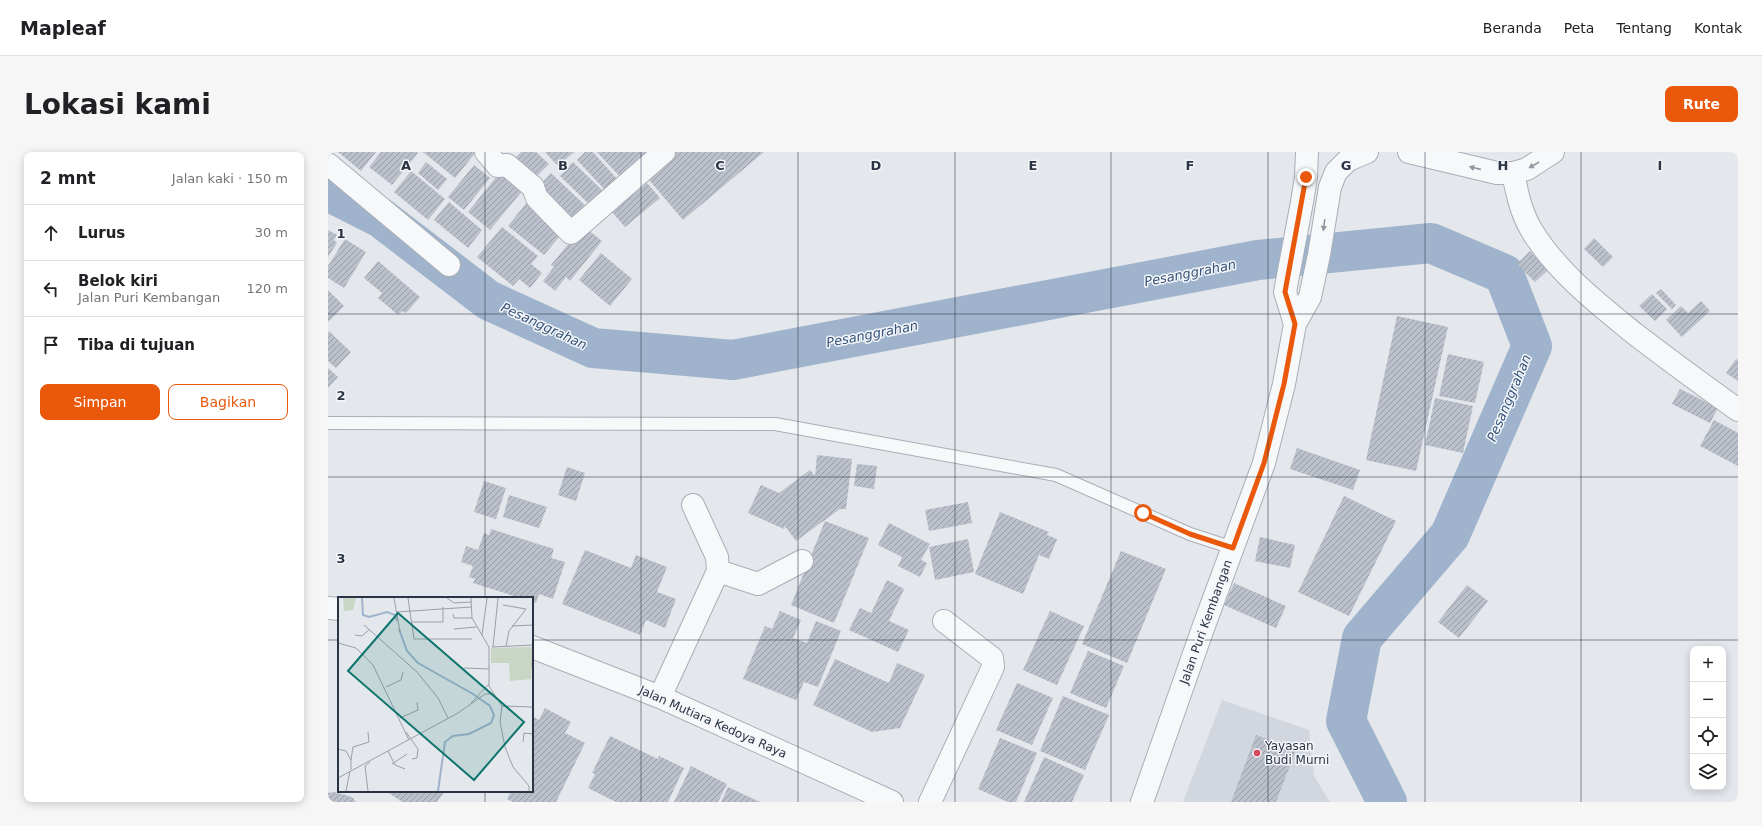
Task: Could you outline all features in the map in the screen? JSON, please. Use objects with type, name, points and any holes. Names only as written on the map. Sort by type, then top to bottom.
[{"type":"street","points":[[486,152],[498,166],[507,165],[533,187],[537,198],[571,233],[664,152]]},
{"type":"street","name":"Jalan Puri Kembangan","points":[[1295,324],[1285,292],[1306,177],[1307,152]]},
{"type":"street","name":"Jalan Puri Kembangan","points":[[1142,802],[1264,463],[1284,384],[1295,324],[1310,297],[1320,255],[1330,187],[1336,172],[1348,160],[1367,152]]},
{"type":"street","points":[[1409,152],[1497,173],[1513,173],[1527,169],[1553,152]]},
{"type":"street","points":[[328,164],[449,265]]},
{"type":"street","points":[[1513,173],[1517,195],[1532,230],[1549,254],[1583,290],[1617,320],[1691,377],[1738,410]]},
{"type":"street","points":[[660,697],[718,571],[717,557],[693,505]]},
{"type":"street","points":[[718,571],[758,584],[802,561]]},
{"type":"street","points":[[328,608],[338,609]]},
{"type":"street","points":[[930,802],[993,667],[992,658],[944,621]]},
{"type":"street","name":"Jalan Mutiara Kedoya Raya","points":[[533,647],[660,697],[892,802]]},
{"type":"lane","points":[[328,423],[775,424],[1056,475],[1190,534],[1233,548]]},
{"type":"shaded area","name":"Yayasan Budi Murni","points":[[1222,700],[1309,730],[1314,776],[1330,802],[1183,802]]},
{"type":"building","points":[[338,152],[376,152],[361,171]]},
{"type":"building","points":[[381,152],[418,153],[392,185],[369,167]]},
{"type":"building","points":[[423,152],[476,152],[455,178]]},
{"type":"building","points":[[521,152],[536,152],[549,164],[531,182],[511,162]]},
{"type":"building","points":[[545,152],[574,152],[558,166]]},
{"type":"building","points":[[585,152],[593,152],[617,179],[605,190],[577,160]]},
{"type":"building","points":[[597,152],[650,152],[623,180]]},
{"type":"building","points":[[672,152],[764,152],[683,220],[645,175]]},
{"type":"building","points":[[426,162],[447,179],[438,190],[418,173]]},
{"type":"building","points":[[573,162],[606,194],[593,208],[560,176]]},
{"type":"building","points":[[474,165],[490,178],[464,210],[448,197]]},
{"type":"building","points":[[505,166],[528,184],[490,230],[468,212]]},
{"type":"building","points":[[411,171],[445,199],[428,220],[394,192]]},
{"type":"building","points":[[551,173],[591,211],[574,228],[535,190]]},
{"type":"building","points":[[647,183],[660,198],[625,227],[612,212]]},
{"type":"building","points":[[528,201],[565,230],[544,255],[508,226]]},
{"type":"building","points":[[449,202],[482,230],[468,248],[434,220]]},
{"type":"building","points":[[583,226],[602,241],[570,281],[566,277],[555,291],[543,281],[554,267],[551,265]]},
{"type":"building","points":[[502,227],[538,256],[531,264],[542,273],[530,288],[519,279],[513,286],[477,257]]},
{"type":"building","points":[[328,230],[337,235],[334,240],[337,243],[328,257]]},
{"type":"building","points":[[1594,238],[1613,257],[1603,267],[1584,249]]},
{"type":"building","points":[[345,239],[366,252],[344,288],[328,278],[328,266]]},
{"type":"building","points":[[1530,251],[1548,270],[1535,282],[1517,264]]},
{"type":"building","points":[[601,253],[632,279],[610,306],[579,280]]},
{"type":"building","points":[[378,261],[420,297],[406,313],[402,311],[398,315],[378,298],[382,293],[364,278]]},
{"type":"building","points":[[1661,289],[1676,305],[1672,309],[1656,293]]},
{"type":"building","points":[[328,290],[344,306],[328,322]]},
{"type":"building","points":[[1652,294],[1667,309],[1655,321],[1639,306]]},
{"type":"building","points":[[1701,301],[1710,311],[1682,337],[1666,320],[1681,306],[1688,313]]},
{"type":"building","points":[[1397,316],[1448,327],[1416,471],[1366,460]]},
{"type":"building","points":[[329,331],[351,352],[336,368],[328,361]]},
{"type":"building","points":[[1448,354],[1484,362],[1475,403],[1439,396]]},
{"type":"building","points":[[1736,359],[1738,360],[1738,381],[1726,373]]},
{"type":"building","points":[[328,368],[338,377],[328,388]]},
{"type":"building","points":[[1680,389],[1718,408],[1710,423],[1672,404]]},
{"type":"building","points":[[1435,398],[1473,406],[1463,453],[1425,445]]},
{"type":"building","points":[[1714,420],[1738,433],[1738,466],[1700,446]]},
{"type":"building","points":[[1297,448],[1360,470],[1353,490],[1290,469]]},
{"type":"building","points":[[817,455],[852,459],[846,509],[840,509],[796,541],[785,526],[784,529],[748,513],[761,485],[779,493],[810,470],[815,476]]},
{"type":"building","points":[[857,464],[877,466],[874,489],[854,486]]},
{"type":"building","points":[[567,467],[585,473],[576,501],[558,495]]},
{"type":"building","points":[[484,481],[506,488],[496,519],[474,512]]},
{"type":"building","points":[[509,495],[547,507],[539,528],[503,517]]},
{"type":"building","points":[[1344,496],[1396,521],[1349,616],[1298,592]]},
{"type":"building","points":[[968,502],[972,523],[929,531],[925,510]]},
{"type":"building","points":[[1000,512],[1049,532],[1047,535],[1057,539],[1049,559],[1039,555],[1023,594],[975,574]]},
{"type":"building","points":[[825,521],[869,538],[834,623],[791,605]]},
{"type":"building","points":[[889,523],[930,544],[921,560],[927,563],[920,577],[898,566],[902,557],[878,545]]},
{"type":"building","points":[[491,529],[554,549],[551,558],[565,562],[553,599],[539,594],[536,603],[533,602],[533,597],[517,597],[473,583],[475,579],[469,577],[473,566],[461,562],[466,546],[478,550],[484,533],[489,535]]},
{"type":"building","points":[[1260,537],[1295,545],[1290,568],[1255,561]]},
{"type":"building","points":[[968,539],[974,572],[935,580],[929,547]]},
{"type":"building","points":[[585,550],[631,568],[636,555],[667,567],[657,592],[676,599],[665,628],[646,620],[640,635],[562,604]]},
{"type":"building","points":[[1121,551],[1166,569],[1127,663],[1082,644]]},
{"type":"building","points":[[887,580],[904,589],[889,621],[909,630],[898,652],[849,630],[860,608],[871,613]]},
{"type":"building","points":[[1234,583],[1286,606],[1276,628],[1224,605]]},
{"type":"building","points":[[1467,585],[1488,601],[1459,638],[1438,622]]},
{"type":"building","points":[[780,611],[801,620],[793,638],[807,643],[816,621],[841,631],[818,687],[804,682],[796,700],[743,679],[765,626],[772,629]]},
{"type":"building","points":[[1050,611],[1084,626],[1057,685],[1023,670]]},
{"type":"building","points":[[1088,651],[1124,666],[1106,708],[1070,693]]},
{"type":"building","points":[[835,659],[889,683],[897,663],[925,675],[900,728],[872,732],[813,705]]},
{"type":"building","points":[[1017,683],[1053,698],[1032,745],[996,730]]},
{"type":"building","points":[[1063,696],[1109,715],[1085,770],[1040,751]]},
{"type":"building","points":[[545,708],[571,722],[565,733],[585,743],[556,802],[513,802],[507,799],[510,793],[508,792],[533,792],[533,717],[539,720]]},
{"type":"building","points":[[1256,735],[1296,750],[1276,802],[1231,802]]},
{"type":"building","points":[[610,736],[658,759],[659,756],[684,768],[668,802],[616,802],[588,788],[595,774],[592,773]]},
{"type":"building","points":[[1000,738],[1037,753],[1016,802],[1008,802],[978,789]]},
{"type":"building","points":[[1044,757],[1084,775],[1072,802],[1024,802]]},
{"type":"building","points":[[691,766],[727,784],[718,802],[674,802]]},
{"type":"building","points":[[728,787],[760,802],[721,802]]},
{"type":"building","points":[[334,792],[352,797],[356,802],[328,802],[328,793]]},
{"type":"building","points":[[387,792],[444,792],[437,802],[402,802]]},
{"type":"waterway","name":"Pesanggrahan","points":[[328,191],[381,218],[488,300],[593,348],[733,360],[1258,260],[1431,243],[1504,274],[1532,346],[1450,535],[1362,638],[1346,721],[1387,802]]},
{"type":"place","name":"Yayasan Budi Murni","points":[[1257,753]]},
{"type":"route","points":[[1143,513],[1190,534],[1233,548],[1264,463],[1276,421],[1284,384],[1295,324],[1285,292],[1306,177]]}]
